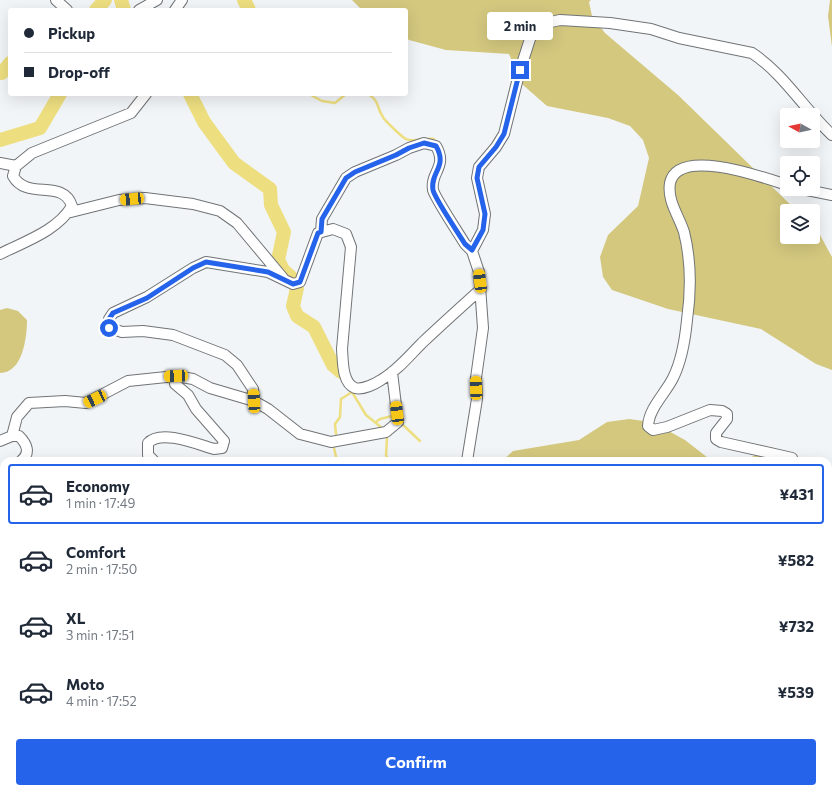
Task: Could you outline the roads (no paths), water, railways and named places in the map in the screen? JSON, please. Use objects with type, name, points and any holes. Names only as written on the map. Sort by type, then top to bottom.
[{"type":"street","points":[[56,0],[65,8]]},
{"type":"street","points":[[143,8],[157,0]]},
{"type":"street","points":[[472,250],[483,230],[485,214],[477,178],[479,167],[496,147],[504,134],[520,70],[530,39],[536,29],[542,24],[551,21],[610,23],[651,29],[679,38],[752,53],[770,68],[832,135]]},
{"type":"street","points":[[0,254],[53,227],[72,206],[70,198],[62,192],[26,188],[17,183],[13,176],[16,166],[32,153],[131,112],[144,96]]},
{"type":"street","points":[[254,401],[253,389],[237,365],[225,355],[173,335],[143,331],[112,330],[107,327],[109,319],[113,313],[147,298],[193,268],[206,262],[268,272],[293,284],[300,282],[318,233],[321,232],[322,219],[346,178],[355,172],[409,148],[424,143],[436,146],[441,155],[440,167],[434,178],[433,191],[465,244],[472,250],[479,272],[481,290],[483,328],[476,378],[476,398],[468,457]]},
{"type":"street","points":[[0,163],[16,166]]},
{"type":"street","points":[[780,183],[743,171],[697,164],[685,166],[674,176],[670,183],[670,198],[684,232],[690,290],[688,318],[683,355],[673,378],[649,417],[648,426],[653,430],[667,427],[710,410],[722,411],[727,414],[727,419],[716,433],[716,439],[721,442],[788,457]]},
{"type":"street","points":[[820,193],[832,195]]},
{"type":"street","points":[[67,213],[119,200],[145,198],[193,204],[220,212],[237,223],[284,280]]},
{"type":"street","points":[[318,233],[333,229],[346,234],[351,247],[342,349],[343,365],[350,384],[359,389],[382,380],[392,372],[481,290]]},
{"type":"street","points":[[12,436],[17,417],[29,404],[65,401],[86,403],[128,381],[176,376],[193,379],[210,388],[254,401],[268,409],[300,434],[331,442],[386,432],[398,422],[392,372]]},
{"type":"street","points":[[150,457],[148,455],[148,443],[152,439],[161,436],[214,449],[222,448],[224,441],[196,409],[188,395],[175,384],[176,376]]},
{"type":"street","points":[[0,441],[12,436],[19,436],[25,442],[28,450],[26,457]]},
{"type":"waterway","points":[[98,8],[105,0]]},
{"type":"waterway","points":[[121,0],[123,8]]},
{"type":"waterway","points":[[244,0],[248,8]]},
{"type":"waterway","points":[[0,73],[2,73],[8,66]]},
{"type":"waterway","points":[[0,140],[40,128],[59,96]]},
{"type":"waterway","points":[[191,96],[204,122],[234,163],[270,189],[271,205],[284,232],[278,260],[283,270],[291,277]]},
{"type":"waterway","points":[[313,96],[322,101],[335,103],[344,96]]},
{"type":"waterway","points":[[371,96],[376,102],[384,119],[404,138],[409,140],[434,139]]},
{"type":"waterway","points":[[297,288],[293,306],[297,316],[314,327],[333,365],[341,372]]},
{"type":"waterway","points":[[352,392],[366,415],[382,428]]},
{"type":"waterway","points":[[336,434],[335,424],[340,417],[341,399],[352,392]]},
{"type":"waterway","points":[[376,422],[380,419],[392,416]]},
{"type":"waterway","points":[[402,424],[420,441]]},
{"type":"waterway","points":[[387,438],[387,457]]},
{"type":"waterway","points":[[334,448],[336,457]]}]
